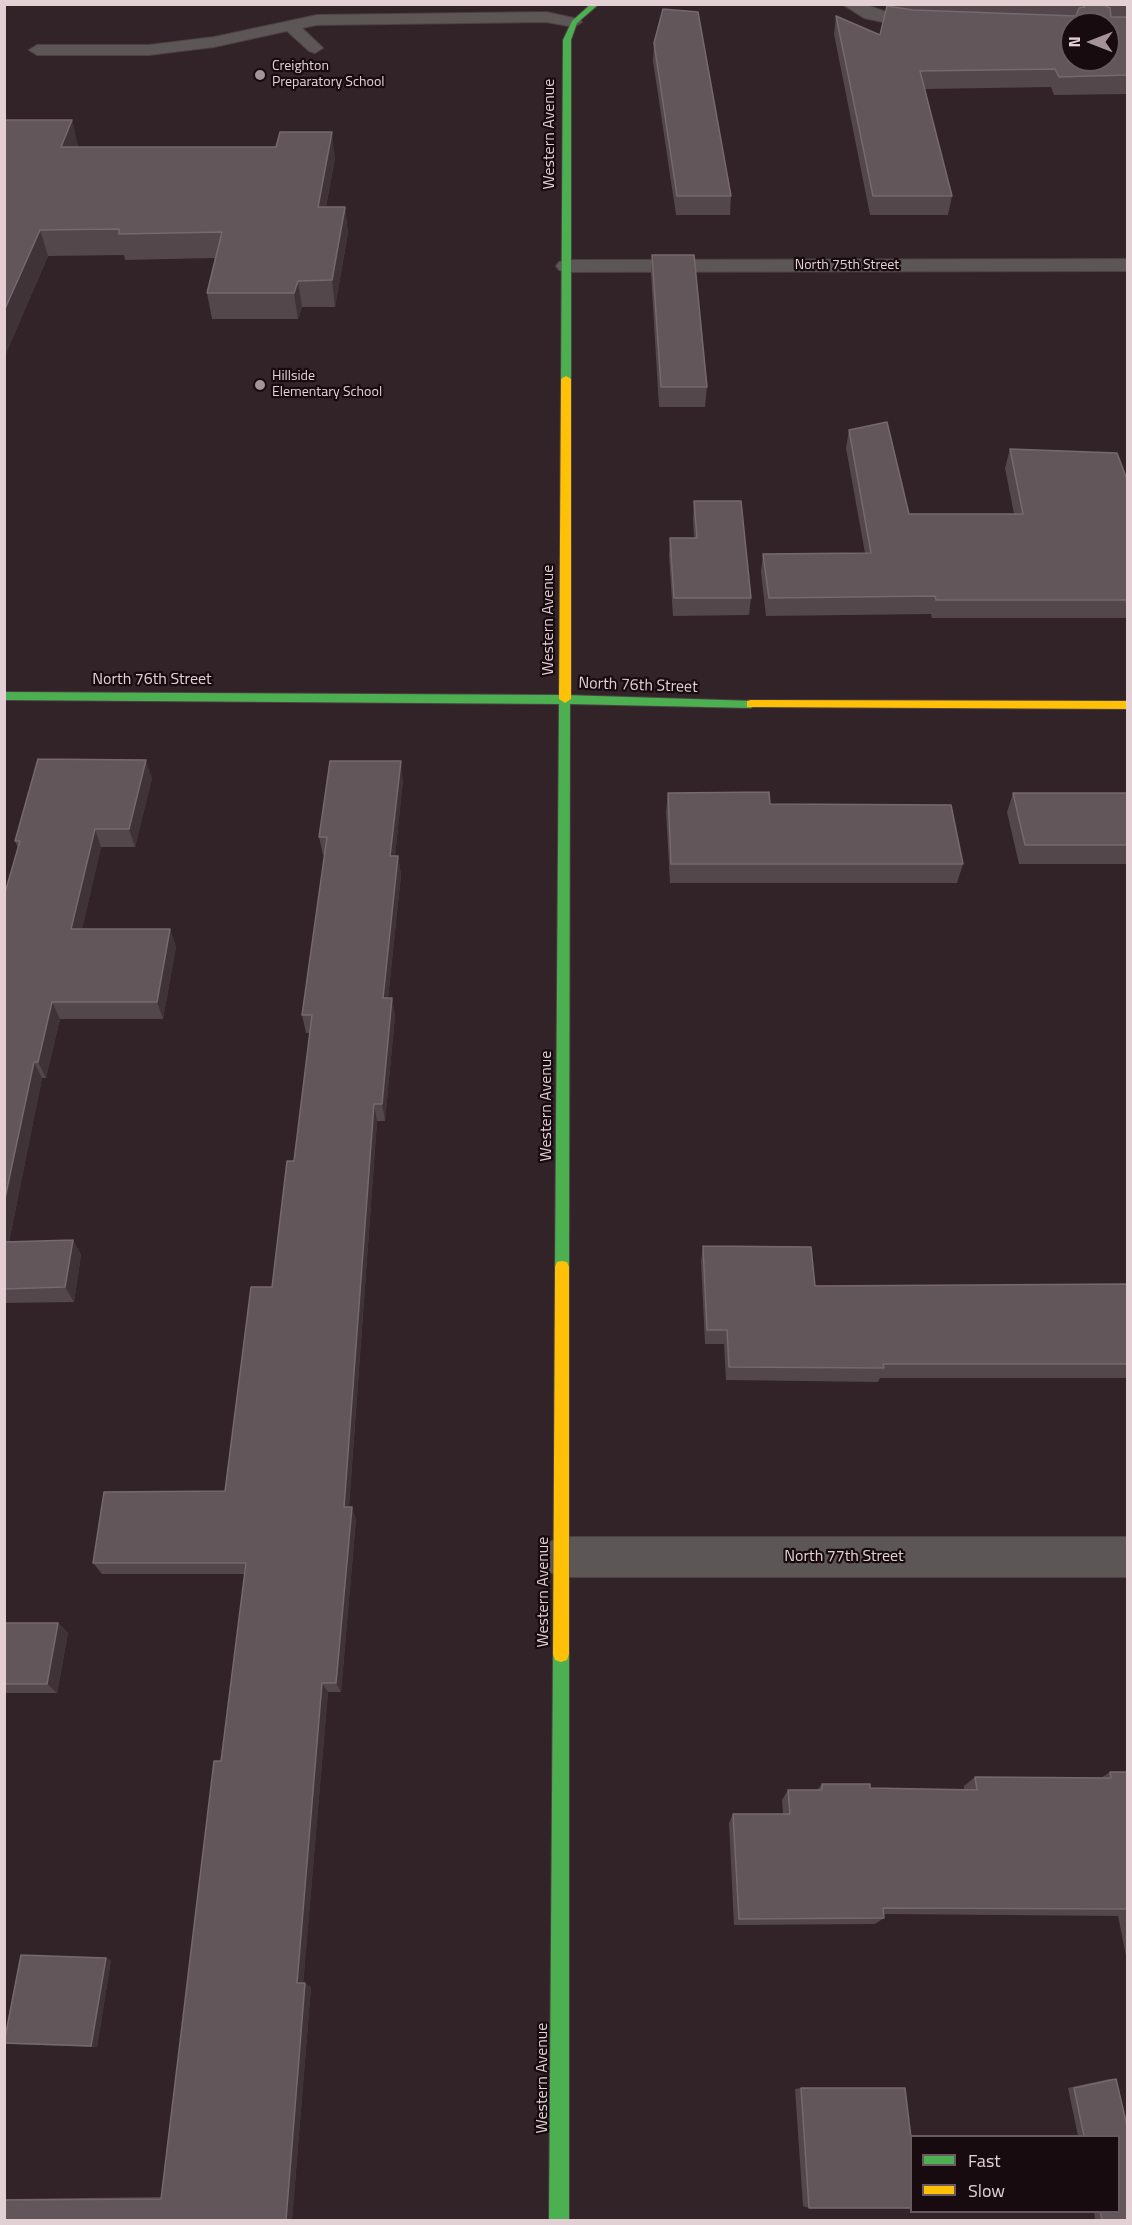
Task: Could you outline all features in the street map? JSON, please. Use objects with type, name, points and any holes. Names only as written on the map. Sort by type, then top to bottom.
[{"type":"street","points":[[574,22],[596,4]]},
{"type":"street","points":[[850,4],[870,14],[892,19],[945,22]]},
{"type":"street","name":"Western Avenue","points":[[559,2220],[567,40],[574,22]]},
{"type":"street","name":"North 75th Street","points":[[566,266],[1128,265]]},
{"type":"street","name":"North 76th Street","points":[[4,696],[566,700],[663,704],[1128,705]]},
{"type":"street","name":"North 77th Street","points":[[561,1557],[1128,1557]]},
{"type":"lane","points":[[37,50],[149,50],[214,42],[317,20],[546,17],[574,22]]},
{"type":"lane","points":[[291,26],[315,48]]},
{"type":"building","points":[[1081,4],[1110,4],[1106,6],[1110,8],[1110,12],[1078,12],[1079,8],[1085,7]]},
{"type":"building","points":[[887,6],[913,10],[1060,15],[1060,72],[1120,72],[1120,17],[1128,17],[1128,75],[1059,77],[1055,69],[920,71],[952,196],[873,196],[836,16],[880,35]]},
{"type":"building","points":[[663,9],[698,12],[731,196],[677,196],[654,43]]},
{"type":"building","points":[[4,120],[72,120],[61,147],[276,147],[280,132],[332,132],[318,207],[345,207],[332,280],[298,281],[294,293],[207,293],[222,232],[119,234],[119,229],[40,230],[4,311]]},
{"type":"building","points":[[652,255],[694,255],[707,387],[661,387]]},
{"type":"building","points":[[887,422],[909,514],[1023,514],[1010,449],[1117,453],[1128,482],[1128,600],[936,600],[935,596],[769,598],[763,554],[871,553],[849,430]]},
{"type":"building","points":[[694,501],[741,501],[751,598],[674,598],[670,538],[697,538]]},
{"type":"building","points":[[38,759],[146,760],[129,829],[95,829],[71,929],[170,929],[157,1002],[52,1002],[38,1062],[34,1062],[4,1203],[4,896],[20,841],[15,841]]},
{"type":"building","points":[[330,761],[401,761],[390,856],[398,856],[383,998],[392,998],[382,1104],[374,1104],[344,1507],[352,1507],[336,1683],[322,1683],[297,1983],[305,1983],[286,2220],[4,2220],[4,2200],[161,2199],[214,1761],[221,1761],[246,1563],[93,1563],[104,1492],[225,1491],[251,1287],[272,1287],[287,1161],[294,1161],[312,1015],[302,1015],[327,837],[319,837]]},
{"type":"building","points":[[769,792],[770,804],[951,805],[963,864],[671,864],[668,793]]},
{"type":"building","points":[[1013,793],[1128,793],[1128,845],[1025,845]]},
{"type":"building","points":[[73,1240],[65,1287],[4,1289],[4,1242]]},
{"type":"building","points":[[703,1246],[811,1247],[815,1286],[1128,1284],[1128,1364],[883,1364],[884,1368],[729,1367],[727,1330],[707,1330]]},
{"type":"building","points":[[4,1623],[58,1623],[47,1684],[4,1684]]},
{"type":"building","points":[[1110,1772],[1128,1772],[1128,1909],[883,1908],[884,1918],[739,1919],[733,1814],[790,1814],[788,1790],[822,1790],[822,1784],[870,1784],[870,1788],[977,1790],[975,1777],[1111,1778]]},
{"type":"building","points":[[21,1955],[106,1958],[91,2046],[4,2043]]},
{"type":"building","points":[[1116,2079],[1128,2130],[1128,2220],[1102,2220],[1100,2213],[1120,2213],[1120,2135],[1084,2135],[1074,2088]]},
{"type":"building","points":[[801,2088],[905,2088],[911,2135],[910,2208],[809,2208]]},
{"type":"traffic: fast","points":[[566,379],[567,40],[574,22],[596,4]]},
{"type":"traffic: fast","points":[[4,696],[457,698],[751,704]]},
{"type":"traffic: fast","points":[[562,1267],[565,699]]},
{"type":"traffic: fast","points":[[559,2220],[561,1654]]},
{"type":"traffic: slow","points":[[565,699],[566,379]]},
{"type":"traffic: slow","points":[[751,704],[1128,705]]},
{"type":"traffic: slow","points":[[561,1654],[562,1267]]},
{"type":"place","name":"Creighton Preparatory School","points":[[260,75]]},
{"type":"place","name":"Hillside Elementary School","points":[[260,385]]}]
